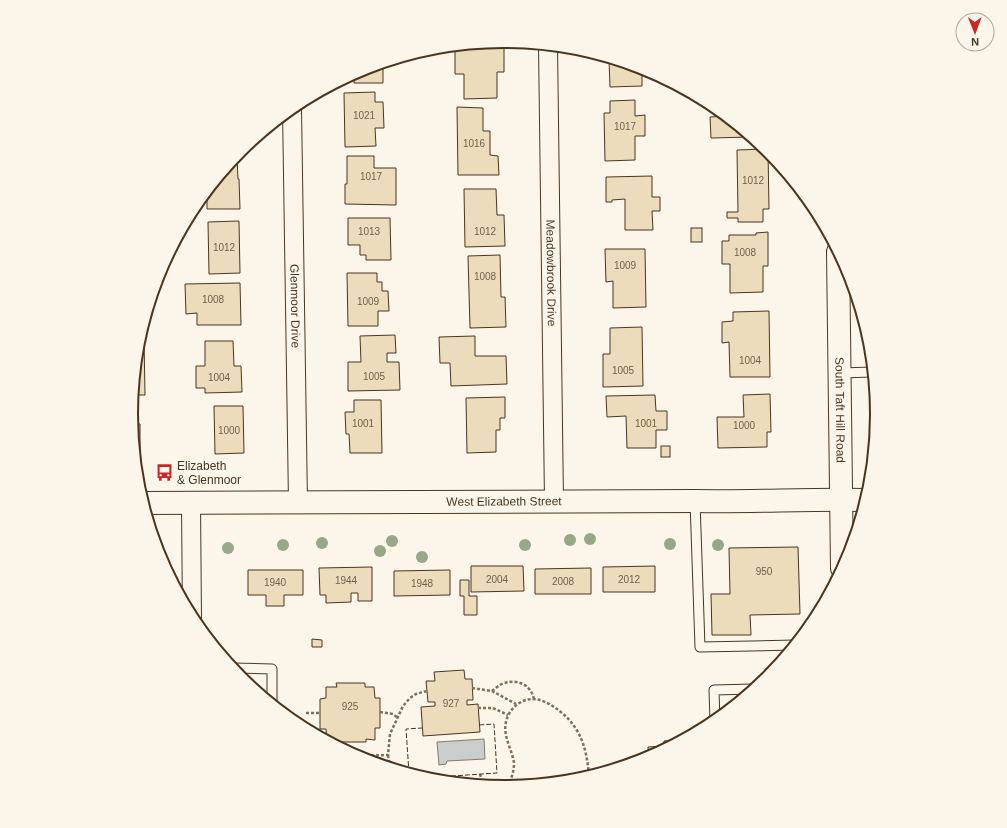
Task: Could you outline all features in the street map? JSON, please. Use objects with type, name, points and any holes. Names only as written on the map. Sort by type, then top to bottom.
[{"type":"main road","name":"South Taft Hill Road","points":[[838,265],[842,554]]},
{"type":"main road","name":"West Elizabeth Street","points":[[149,504],[859,500]]},
{"type":"street","name":"Meadowbrook Drive","points":[[548,51],[554,501]]},
{"type":"street","name":"Glenmoor Drive","points":[[292,116],[298,503]]},
{"type":"street","points":[[191,504],[192,605]]},
{"type":"lane","points":[[839,373],[867,372]]},
{"type":"lane","points":[[696,501],[700,647],[787,645]]},
{"type":"lane","points":[[240,668],[272,669],[272,697]]},
{"type":"lane","points":[[715,712],[714,690],[745,689]]},
{"type":"path","points":[[492,691],[499,685],[506,682],[519,682],[528,687],[533,693],[534,699]]},
{"type":"path","points":[[472,688],[492,691],[516,704]]},
{"type":"path","points":[[389,762],[388,755],[390,734],[404,706],[410,698],[416,694],[427,691]]},
{"type":"path","points":[[511,780],[513,774],[514,762],[506,738],[505,726],[508,715],[516,704],[534,699],[557,709],[568,719],[578,732],[585,745],[589,770]]},
{"type":"path","points":[[478,708],[493,708],[508,715]]},
{"type":"path","points":[[380,712],[392,714],[398,718]]},
{"type":"path","points":[[306,713],[320,713]]},
{"type":"path","points":[[372,756],[388,755]]},
{"type":"path","points":[[480,774],[481,779]]},
{"type":"shaded area","points":[[484,739],[485,759],[447,761],[446,764],[439,765],[437,742]]},
{"type":"building","points":[[504,48],[504,72],[497,72],[497,98],[464,99],[464,74],[455,74],[455,51]]},
{"type":"building","points":[[609,63],[642,75],[642,86],[610,87]]},
{"type":"building","points":[[383,68],[383,83],[354,83],[354,80]]},
{"type":"building","points":[[375,92],[375,102],[383,102],[384,128],[375,128],[376,146],[345,147],[344,93]]},
{"type":"building","points":[[635,100],[635,116],[645,115],[645,136],[635,136],[635,160],[605,161],[604,113],[610,113],[610,101]]},
{"type":"building","points":[[457,107],[483,108],[483,131],[490,131],[490,155],[498,156],[499,175],[458,175]]},
{"type":"building","points":[[710,117],[716,117],[743,137],[711,138]]},
{"type":"building","points":[[756,149],[768,162],[769,209],[763,209],[763,222],[738,222],[738,218],[727,218],[727,212],[738,212],[737,150]]},
{"type":"building","points":[[347,156],[374,156],[374,168],[396,168],[396,205],[345,204]]},
{"type":"building","points":[[237,163],[240,209],[207,209],[207,200]]},
{"type":"building","points":[[652,176],[652,197],[660,197],[660,211],[652,211],[653,230],[625,230],[625,199],[606,202],[606,177]]},
{"type":"building","points":[[464,189],[496,189],[497,215],[504,215],[505,246],[465,247]]},
{"type":"building","points":[[348,218],[390,218],[391,260],[366,260],[366,255],[360,255],[360,245],[348,245]]},
{"type":"building","points":[[239,221],[240,273],[209,274],[208,222]]},
{"type":"building","points":[[691,228],[702,228],[702,242],[691,242]]},
{"type":"building","points":[[768,232],[768,266],[763,266],[763,292],[730,293],[730,264],[722,264],[722,241],[729,241],[729,235],[756,235],[756,233]]},
{"type":"building","points":[[605,249],[645,249],[646,307],[613,308],[613,281],[606,282]]},
{"type":"building","points":[[500,255],[501,297],[505,297],[506,327],[470,328],[468,256]]},
{"type":"building","points":[[347,273],[377,273],[377,282],[382,282],[382,291],[388,291],[389,311],[378,311],[378,326],[348,326]]},
{"type":"building","points":[[240,283],[241,325],[197,325],[197,313],[186,314],[185,284]]},
{"type":"building","points":[[769,311],[770,377],[730,377],[729,342],[722,343],[722,322],[733,321],[733,312]]},
{"type":"building","points":[[642,327],[643,386],[603,387],[603,354],[610,354],[610,328]]},
{"type":"building","points":[[395,335],[396,353],[387,353],[387,362],[399,362],[400,390],[348,391],[348,362],[361,362],[360,336]]},
{"type":"building","points":[[475,336],[475,356],[506,356],[507,384],[451,386],[450,363],[440,363],[439,337]]},
{"type":"building","points":[[205,341],[233,341],[234,366],[241,366],[242,392],[205,393],[205,388],[196,388],[196,366],[205,366]]},
{"type":"building","points":[[144,348],[145,395],[138,395]]},
{"type":"building","points":[[770,394],[771,432],[767,432],[767,447],[718,448],[717,417],[744,417],[743,395]]},
{"type":"building","points":[[655,395],[656,411],[667,411],[667,430],[656,430],[656,448],[627,448],[626,416],[607,417],[606,396]]},
{"type":"building","points":[[505,397],[505,418],[500,418],[500,430],[496,430],[496,452],[467,453],[466,398]]},
{"type":"building","points":[[354,400],[381,400],[382,453],[350,453],[349,434],[346,434],[345,412],[354,412]]},
{"type":"building","points":[[214,406],[243,406],[244,453],[215,454]]},
{"type":"building","points":[[138,424],[140,424],[140,454]]},
{"type":"building","points":[[661,446],[670,446],[670,457],[661,457]]},
{"type":"building","points":[[798,547],[800,614],[750,615],[751,635],[712,635],[711,594],[730,594],[729,548]]},
{"type":"building","points":[[471,566],[523,566],[524,591],[471,592]]},
{"type":"building","points":[[655,566],[655,592],[603,592],[603,567]]},
{"type":"building","points":[[372,567],[372,601],[358,601],[358,593],[351,593],[351,602],[326,603],[326,595],[320,595],[319,568]]},
{"type":"building","points":[[591,568],[591,594],[535,594],[535,569]]},
{"type":"building","points":[[248,570],[303,570],[303,595],[284,595],[284,606],[266,606],[266,595],[248,595]]},
{"type":"building","points":[[450,570],[450,595],[394,596],[394,571]]},
{"type":"building","points":[[460,580],[469,580],[469,596],[477,596],[477,615],[464,615],[464,596],[460,596]]},
{"type":"building","points":[[312,639],[322,640],[322,647],[312,647]]},
{"type":"building","points":[[464,670],[465,679],[472,679],[473,700],[467,700],[467,705],[478,704],[480,732],[423,736],[421,707],[435,706],[435,702],[428,702],[426,681],[435,681],[434,672]]},
{"type":"building","points":[[336,683],[365,683],[365,687],[374,687],[375,698],[380,698],[380,728],[375,728],[375,740],[366,739],[366,742],[342,742],[326,734],[326,729],[320,729],[320,699],[326,698],[326,687],[337,687]]},
{"type":"building","points":[[648,747],[655,747],[648,750]]},
{"type":"fence","points":[[451,776],[497,773],[494,724],[479,725]]},
{"type":"fence","points":[[409,768],[406,729],[422,728]]},
{"type":"place","name":"Elizabeth & Glenmoor","points":[[164,473]]}]
